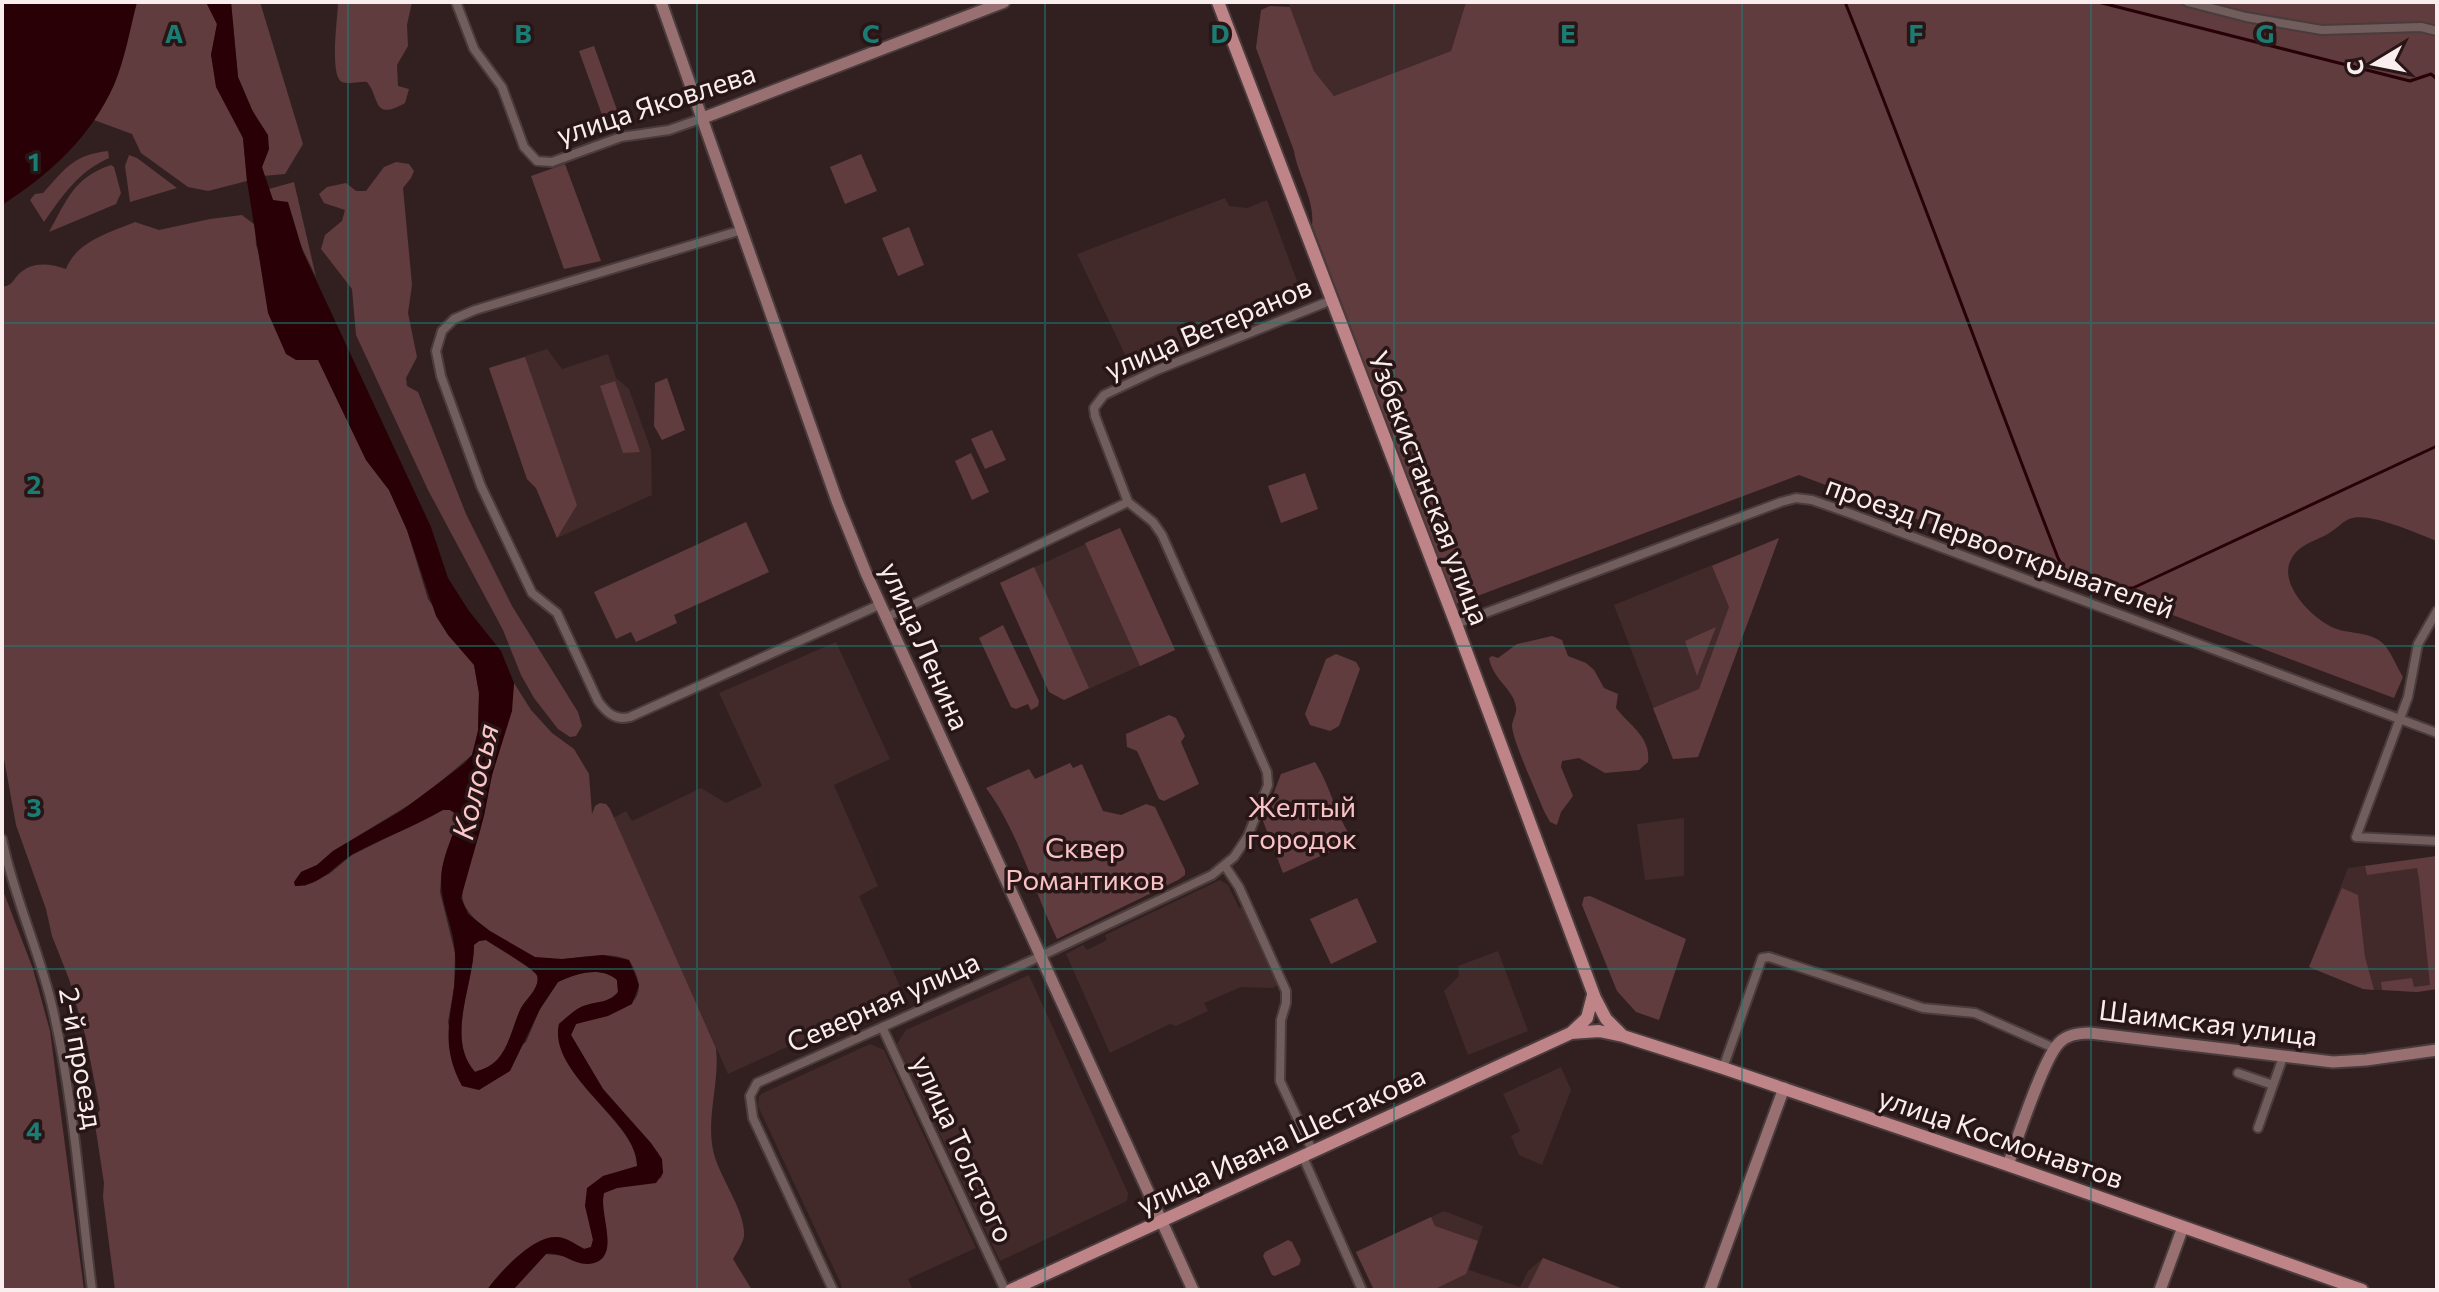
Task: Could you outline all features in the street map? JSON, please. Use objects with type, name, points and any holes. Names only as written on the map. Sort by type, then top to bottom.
[{"type":"main road","name":"улица Ленина","points":[[661,2],[837,501],[879,605],[1193,1290]]},
{"type":"main road","name":"улица Яковлева","points":[[703,118],[1004,2]]},
{"type":"main road","name":"Узбекистанская улица","points":[[1218,2],[1593,991],[1606,1019],[1623,1036]]},
{"type":"main road","points":[[1571,1033],[1587,1018],[1593,991]]},
{"type":"main road","name":"улица Космонавтов","points":[[1571,1033],[1599,1031],[1623,1036],[1723,1068],[2362,1290]]},
{"type":"main road","name":"улица Ивана Шестакова","points":[[1008,1290],[1571,1033]]},
{"type":"main road","name":"Шаимская улица","points":[[2054,1048],[2069,1036],[2090,1033],[2344,1062],[2437,1050]]},
{"type":"main road","points":[[2008,1165],[2054,1048]]},
{"type":"main road","points":[[1710,1290],[1784,1088]]},
{"type":"main road","points":[[2160,1290],[2183,1227]]},
{"type":"street","name":"улица Яковлева","points":[[456,2],[474,49],[502,87],[527,153],[537,161],[552,162],[621,137],[669,130],[703,118]]},
{"type":"street","points":[[2188,2],[2246,17],[2322,30],[2421,27],[2437,31]]},
{"type":"street","points":[[742,230],[454,319],[442,331],[436,351],[441,376],[481,486],[532,593],[557,613],[601,706],[612,715],[624,718],[879,605]]},
{"type":"street","name":"улица Ветеранов","points":[[1128,502],[1095,416],[1094,408],[1100,398],[1181,360],[1332,300]]},
{"type":"street","name":"проезд Первооткрывателей","points":[[1456,624],[1753,512],[1789,499],[1802,499],[1849,513],[2437,733]]},
{"type":"street","points":[[885,618],[1128,502],[1153,522],[1162,535],[1267,772],[1268,785],[1256,820],[1242,846],[1225,866],[1239,887],[1286,991],[1281,1020],[1280,1081],[1362,1290]]},
{"type":"street","points":[[2437,611],[2414,657],[2401,719],[2356,837],[2437,841]]},
{"type":"street","name":"2-й проезд","points":[[2,839],[9,871],[53,1006],[63,1056],[92,1290]]},
{"type":"street","name":"Северная улица","points":[[833,1290],[753,1118],[750,1096],[757,1083],[1197,884],[1225,866]]},
{"type":"street","points":[[1723,1068],[1762,958],[1769,957],[1915,1006],[1975,1013],[2054,1048]]},
{"type":"street","name":"улица Толстого","points":[[882,1027],[1008,1290]]},
{"type":"street","points":[[2258,1128],[2283,1057]]},
{"type":"street","points":[[2238,1073],[2273,1085]]},
{"type":"shaded area","points":[[1288,2],[1466,2],[1451,51],[1334,96],[1314,71]]},
{"type":"shaded area","points":[[1225,198],[1229,206],[1247,208],[1267,200],[1304,300],[1131,367],[1077,254]]},
{"type":"shaded area","points":[[547,349],[562,369],[608,354],[616,378],[629,389],[651,450],[652,495],[557,538],[536,488],[527,479],[489,368]]},
{"type":"shaded area","points":[[1120,528],[1175,650],[1064,700],[1049,692],[1000,583]]},
{"type":"shaded area","points":[[1779,538],[1698,757],[1673,759],[1614,605]]},
{"type":"shaded area","points":[[836,642],[890,759],[834,785],[878,886],[859,896],[908,1004],[829,1040],[824,1030],[728,1074],[613,818],[626,811],[632,821],[701,788],[726,803],[762,786],[719,693]]},
{"type":"shaded area","points":[[1684,818],[1684,876],[1645,880],[1637,824]]},
{"type":"shaded area","points":[[2437,856],[2437,989],[2417,992],[2363,989],[2309,967],[2348,868]]},
{"type":"shaded area","points":[[1220,880],[1228,885],[1239,908],[1243,907],[1279,984],[1273,988],[1241,987],[1204,1003],[1208,1011],[1176,1026],[1170,1024],[1110,1053],[1066,954],[1083,945],[1087,950],[1107,940],[1105,935]]},
{"type":"shaded area","points":[[1498,951],[1528,1031],[1468,1055],[1444,991],[1459,976],[1458,966]]},
{"type":"shaded area","points":[[1029,975],[1128,1193],[1127,1201],[1000,1261],[897,1044],[906,1030]]},
{"type":"shaded area","points":[[870,1044],[884,1050],[976,1248],[908,1279],[913,1290],[842,1290],[758,1106],[759,1096],[763,1093]]},
{"type":"shaded area","points":[[1561,1067],[1571,1090],[1542,1165],[1519,1155],[1511,1136],[1520,1131],[1503,1094]]},
{"type":"shaded area","points":[[1444,1211],[1483,1226],[1469,1270],[1520,1287],[1528,1271],[1543,1258],[1626,1290],[1374,1290],[1356,1252]]},
{"type":"green space","points":[[137,2],[206,2],[217,24],[211,55],[243,138],[247,181],[208,191],[188,187],[141,153],[132,134],[94,120],[114,84]]},
{"type":"green space","points":[[231,2],[260,2],[303,144],[285,174],[263,176],[262,167],[269,149],[238,77]]},
{"type":"green space","points":[[338,2],[412,2],[407,25],[408,46],[397,65],[398,86],[409,89],[405,103],[382,109],[367,82],[345,83],[338,77],[335,58]]},
{"type":"green space","points":[[1466,2],[2437,2],[2437,541],[2368,518],[2349,519],[2296,552],[2288,575],[2296,595],[2320,620],[2334,628],[2367,635],[2387,648],[2403,677],[2394,698],[1799,475],[1456,604],[1312,225],[1309,197],[1256,48],[1261,10],[1270,6],[1290,7],[1314,71],[1334,96],[1451,51]]},
{"type":"green space","points":[[594,46],[617,110],[602,115],[579,51]]},
{"type":"green space","points":[[108,151],[109,158],[80,177],[44,222],[30,200],[35,194],[43,193],[78,159]]},
{"type":"green space","points":[[861,154],[877,191],[845,204],[830,167]]},
{"type":"green space","points":[[129,155],[177,188],[130,202],[125,166]]},
{"type":"green space","points":[[396,162],[409,164],[414,171],[403,188],[412,285],[408,313],[417,357],[406,378],[407,386],[418,392],[466,514],[512,606],[578,712],[582,726],[576,736],[570,737],[558,729],[521,675],[503,630],[428,490],[356,335],[352,289],[321,249],[325,235],[342,221],[345,210],[324,203],[319,194],[327,187],[346,183],[356,191],[366,191],[384,167]]},
{"type":"green space","points":[[565,164],[601,261],[564,269],[531,176]]},
{"type":"green space","points":[[111,165],[121,193],[116,204],[49,232],[79,183]]},
{"type":"green space","points":[[294,182],[316,277],[280,202],[273,200],[269,189]]},
{"type":"green space","points":[[242,215],[255,225],[256,245],[296,360],[318,359],[366,460],[389,490],[407,530],[428,599],[474,665],[479,693],[478,731],[472,755],[422,797],[333,851],[317,865],[301,872],[304,886],[329,874],[352,855],[443,810],[450,810],[459,816],[442,868],[440,892],[455,953],[454,987],[448,1022],[462,1086],[526,1042],[540,1009],[558,982],[596,972],[617,980],[618,992],[614,996],[581,1007],[559,1024],[560,1045],[581,1082],[625,1134],[634,1150],[637,1167],[603,1176],[591,1226],[591,1247],[585,1249],[560,1237],[537,1242],[518,1256],[487,1290],[115,1290],[94,1118],[100,1110],[86,1038],[16,825],[2,748],[2,287],[10,284],[22,271],[34,266],[53,265],[66,269],[71,259],[86,245],[135,222],[159,230]]},
{"type":"green space","points":[[909,227],[924,265],[898,276],[882,238]]},
{"type":"green space","points":[[525,357],[577,505],[557,538],[536,488],[527,479],[489,368]]},
{"type":"green space","points":[[667,378],[685,430],[662,440],[654,426],[655,383]]},
{"type":"green space","points":[[615,381],[640,452],[623,453],[600,386]]},
{"type":"green space","points":[[992,430],[1006,460],[985,469],[971,439]]},
{"type":"green space","points":[[971,453],[989,492],[972,500],[955,461]]},
{"type":"green space","points":[[1305,473],[1318,509],[1281,523],[1268,486]]},
{"type":"green space","points":[[746,522],[769,572],[674,615],[677,623],[636,642],[631,632],[616,639],[594,592]]},
{"type":"green space","points":[[1120,528],[1175,650],[1140,666],[1085,543]]},
{"type":"green space","points":[[1779,538],[1698,757],[1673,759],[1653,708],[1699,689],[1729,607],[1712,566]]},
{"type":"green space","points":[[1034,567],[1089,688],[1064,700],[1049,692],[1000,583]]},
{"type":"green space","points":[[1003,625],[1039,701],[1038,706],[1031,710],[1028,704],[1016,709],[1011,707],[979,638]]},
{"type":"green space","points":[[1716,627],[1697,676],[1685,641]]},
{"type":"green space","points":[[1552,636],[1562,640],[1568,656],[1594,670],[1604,688],[1618,694],[1616,708],[1643,739],[1648,753],[1648,762],[1639,770],[1605,773],[1579,758],[1562,761],[1561,767],[1573,796],[1561,812],[1557,825],[1550,822],[1544,811],[1516,744],[1512,726],[1516,710],[1514,700],[1494,672],[1489,658],[1498,658],[1517,644]]},
{"type":"green space","points":[[1336,654],[1356,662],[1360,669],[1339,726],[1330,731],[1310,725],[1305,714],[1326,659]]},
{"type":"green space","points":[[514,683],[531,710],[552,733],[574,749],[589,774],[592,814],[600,803],[610,809],[716,1048],[712,1141],[717,1163],[744,1227],[740,1248],[733,1259],[752,1290],[513,1290],[546,1254],[565,1256],[606,1252],[604,1193],[661,1178],[663,1172],[658,1153],[603,1089],[571,1035],[576,1024],[616,1011],[635,999],[639,990],[637,977],[629,960],[606,955],[557,959],[533,957],[492,934],[474,918],[463,901],[466,877],[509,717]]},
{"type":"green space","points":[[1169,715],[1176,718],[1185,736],[1181,742],[1199,784],[1164,801],[1159,799],[1137,751],[1127,747],[1126,734]]},
{"type":"green space","name":"Желтый городок","points":[[1315,762],[1354,841],[1283,873],[1263,821],[1281,774]]},
{"type":"green space","name":"Сквер Романтиков","points":[[1070,763],[1073,768],[1082,764],[1103,811],[1121,815],[1146,804],[1155,807],[1185,875],[1057,939],[1017,842],[986,788],[1029,769],[1035,779]]},
{"type":"green space","points":[[2437,856],[2437,989],[2417,992],[2382,990],[2381,982],[2412,978],[2414,987],[2430,985],[2419,879],[2417,868],[2367,875],[2365,866]]},
{"type":"green space","points":[[2,888],[33,969],[50,1031],[84,1290],[2,1290]]},
{"type":"green space","points":[[2342,888],[2358,895],[2365,957],[2374,990],[2363,989],[2309,967]]},
{"type":"green space","points":[[1590,896],[1686,939],[1659,1020],[1636,1012],[1617,991],[1582,905],[1584,897]]},
{"type":"green space","points":[[1357,898],[1377,942],[1331,964],[1310,919]]},
{"type":"green space","points":[[486,940],[529,968],[538,980],[497,1060],[475,1072],[466,1058],[462,1043],[463,1011],[474,945]]},
{"type":"green space","points":[[1431,1217],[1435,1226],[1478,1241],[1466,1274],[1433,1290],[1374,1290],[1356,1252]]},
{"type":"green space","points":[[1288,1240],[1301,1260],[1299,1265],[1272,1275],[1263,1256]]},
{"type":"green space","points":[[1543,1258],[1626,1290],[1527,1290]]},
{"type":"water","points":[[2,2],[137,2],[118,75],[105,104],[81,138],[52,168],[2,205]]},
{"type":"water","name":"Колосья","points":[[206,2],[231,2],[238,77],[252,110],[268,135],[269,149],[262,167],[273,200],[288,202],[303,252],[431,527],[448,578],[501,651],[514,683],[512,711],[492,775],[461,898],[468,914],[490,931],[535,957],[562,959],[603,955],[629,960],[639,985],[632,1004],[608,1016],[576,1024],[571,1035],[603,1089],[662,1159],[663,1173],[656,1183],[617,1188],[604,1193],[607,1246],[605,1255],[599,1261],[583,1264],[557,1254],[546,1254],[513,1290],[487,1290],[517,1257],[537,1242],[556,1237],[584,1249],[591,1247],[593,1240],[585,1206],[587,1188],[603,1176],[637,1166],[634,1149],[624,1132],[579,1079],[566,1061],[559,1043],[559,1024],[581,1007],[614,996],[618,992],[617,980],[596,972],[558,982],[540,1009],[510,1071],[479,1090],[462,1086],[450,1051],[455,953],[441,880],[445,856],[459,816],[450,810],[443,810],[353,854],[312,883],[295,886],[294,882],[301,872],[401,811],[464,764],[472,755],[478,731],[479,693],[474,665],[436,616],[407,530],[389,490],[366,460],[318,360],[296,360],[286,354],[268,313],[243,138],[216,87],[211,55],[217,24]],"holes":[[[486,940],[529,968],[538,979],[497,1060],[475,1072],[466,1059],[462,1044],[463,1011],[474,945]]]},
{"type":"waterway","points":[[1845,2],[2065,570],[2122,588],[2133,588],[2437,446]]},
{"type":"waterway","points":[[2098,2],[2410,81],[2431,74],[2437,79]]}]
